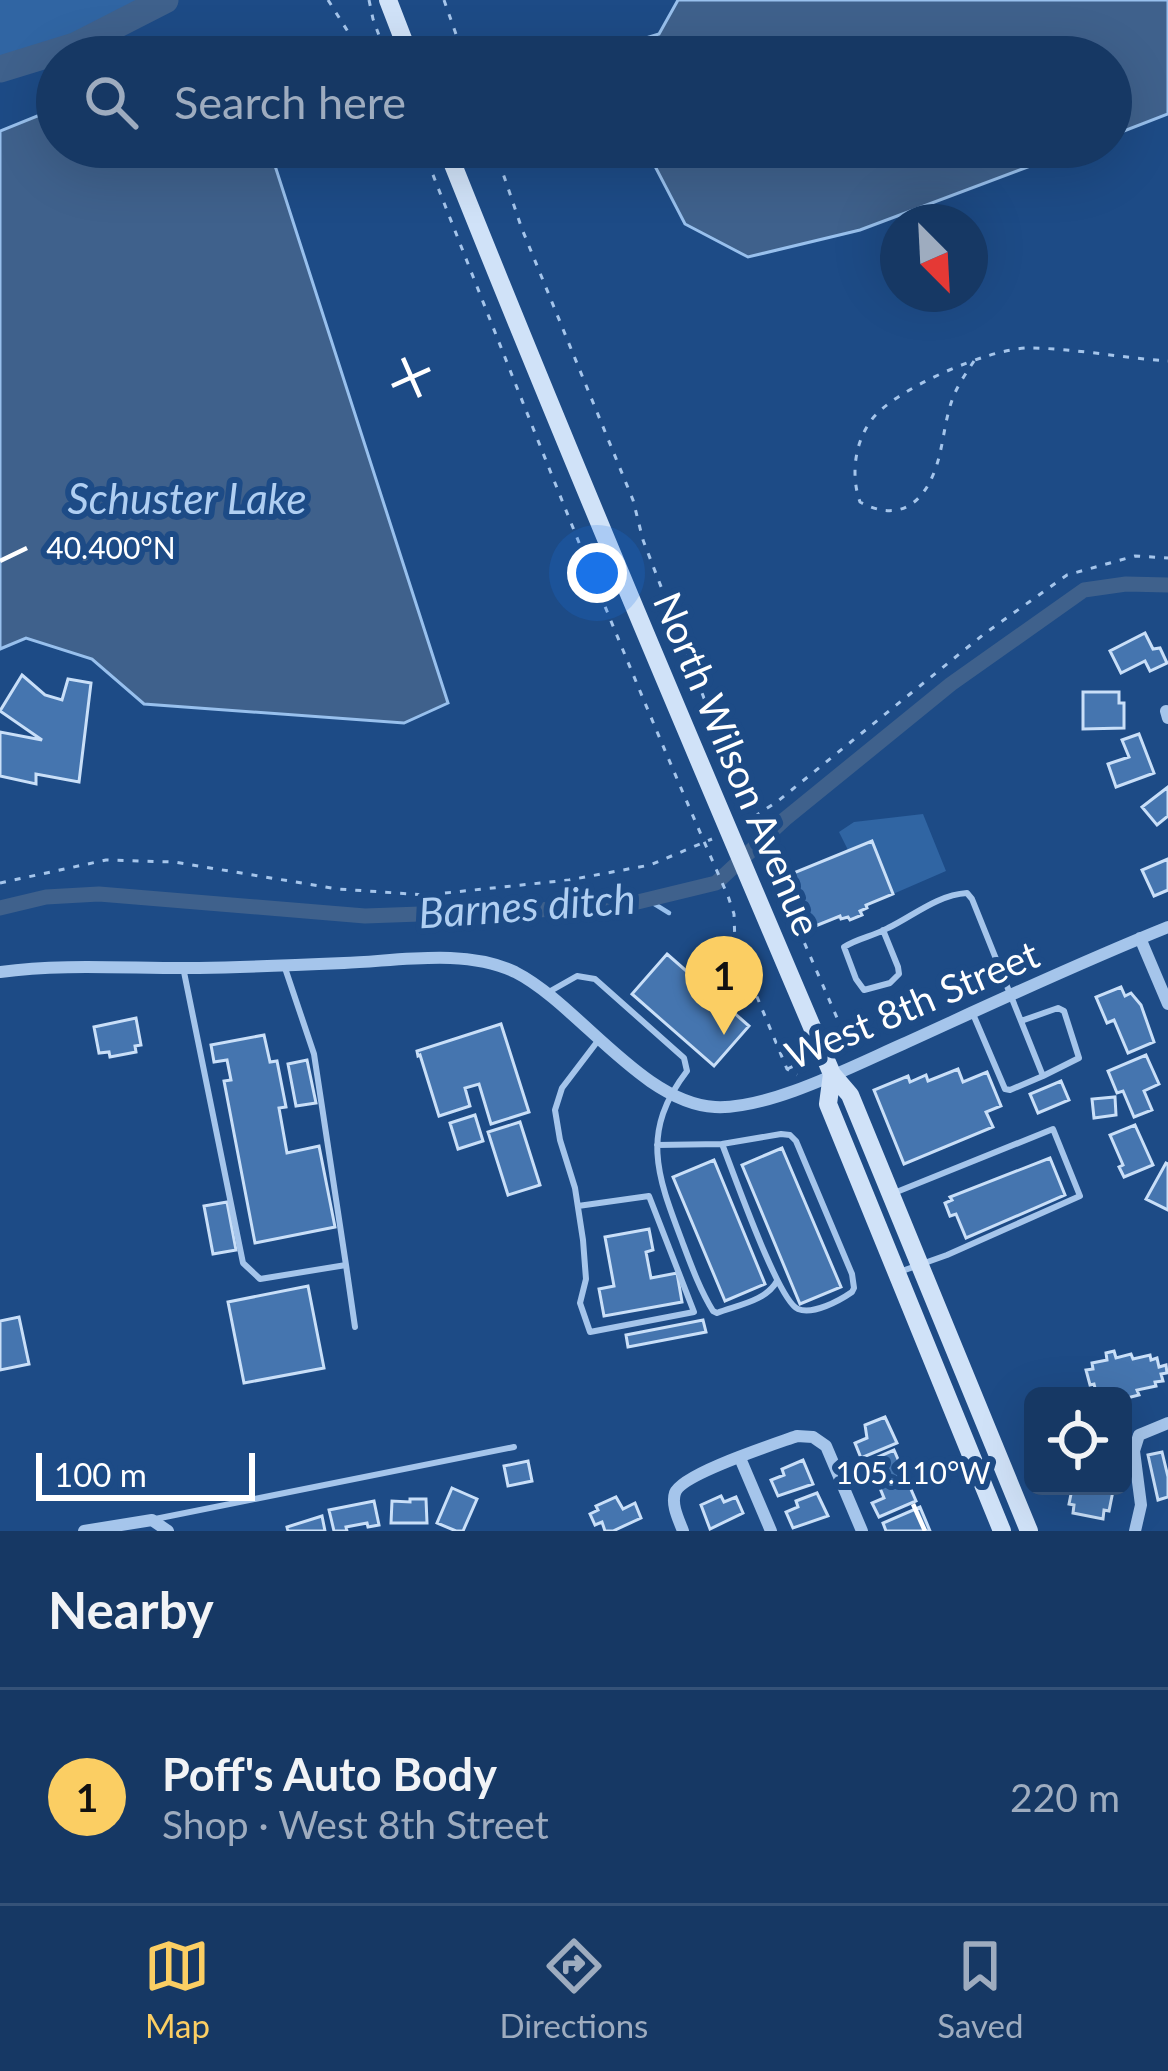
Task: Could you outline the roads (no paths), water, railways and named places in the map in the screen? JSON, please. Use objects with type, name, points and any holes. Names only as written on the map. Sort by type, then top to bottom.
[{"type":"main road","points":[[388,0],[402,36]]},
{"type":"main road","name":"North Wilson Avenue","points":[[454,168],[729,833],[832,1074],[850,1096],[1029,1531]]},
{"type":"main road","name":"North Wilson Avenue","points":[[832,1074],[828,1104],[1002,1531]]},
{"type":"street","name":"West 8th Street","points":[[0,972],[474,961],[518,974],[670,1093],[697,1105],[732,1107],[754,1104],[832,1074],[1168,927]]},
{"type":"street","points":[[1140,938],[1168,1004]]},
{"type":"street","points":[[1135,1531],[1141,1505],[1134,1451],[1139,1435],[1168,1423]]},
{"type":"street","points":[[683,1531],[674,1497],[692,1476],[797,1436],[813,1437],[826,1447],[862,1531]]},
{"type":"street","points":[[740,1458],[771,1531]]},
{"type":"street","points":[[84,1531],[152,1520],[168,1531]]},
{"type":"lane","points":[[883,930],[898,974],[890,983],[864,990],[844,947],[947,897],[967,893],[1043,1076]]},
{"type":"lane","points":[[284,966],[314,1054],[355,1328]]},
{"type":"lane","points":[[183,968],[243,1263],[260,1279],[346,1265]]},
{"type":"lane","points":[[547,994],[577,976],[595,979],[684,1058],[687,1071],[670,1093],[658,1130],[658,1169],[695,1276],[713,1312],[764,1295],[777,1281]]},
{"type":"lane","points":[[972,1012],[1005,1089],[1010,1090],[1079,1058],[1064,1011],[1058,1007],[1022,1021]]},
{"type":"lane","points":[[578,1207],[649,1196],[694,1312],[590,1332],[580,1304],[586,1279],[578,1207],[555,1110],[562,1088],[600,1039]]},
{"type":"lane","points":[[890,1195],[1053,1129],[1080,1196],[897,1273]]},
{"type":"lane","points":[[657,1145],[722,1144],[781,1134],[796,1141],[852,1274],[854,1288],[847,1297],[819,1308],[802,1311],[794,1307],[777,1281],[722,1144]]},
{"type":"lane","points":[[152,1520],[514,1447]]},
{"type":"water","points":[[678,0],[1168,0],[1168,114],[1132,128],[1132,36],[652,36],[659,34]]},
{"type":"water","name":"Schuster Lake","points":[[36,116],[36,168],[276,168],[448,703],[404,723],[144,704],[92,659],[26,638],[0,649],[0,131]]},
{"type":"water","points":[[656,168],[1025,168],[929,204],[880,204],[880,222],[748,257],[685,224]]},
{"type":"waterway","points":[[95,36],[165,0]]},
{"type":"waterway","points":[[0,69],[36,58]]},
{"type":"waterway","name":"Barnes ditch","points":[[0,908],[46,897],[99,894],[365,916],[617,907],[716,883],[785,819],[951,684],[1084,590],[1168,585]]},
{"type":"waterway","points":[[648,900],[669,913]]},
{"type":"place","name":"Poff's Auto Body","points":[[724,1035]]}]
